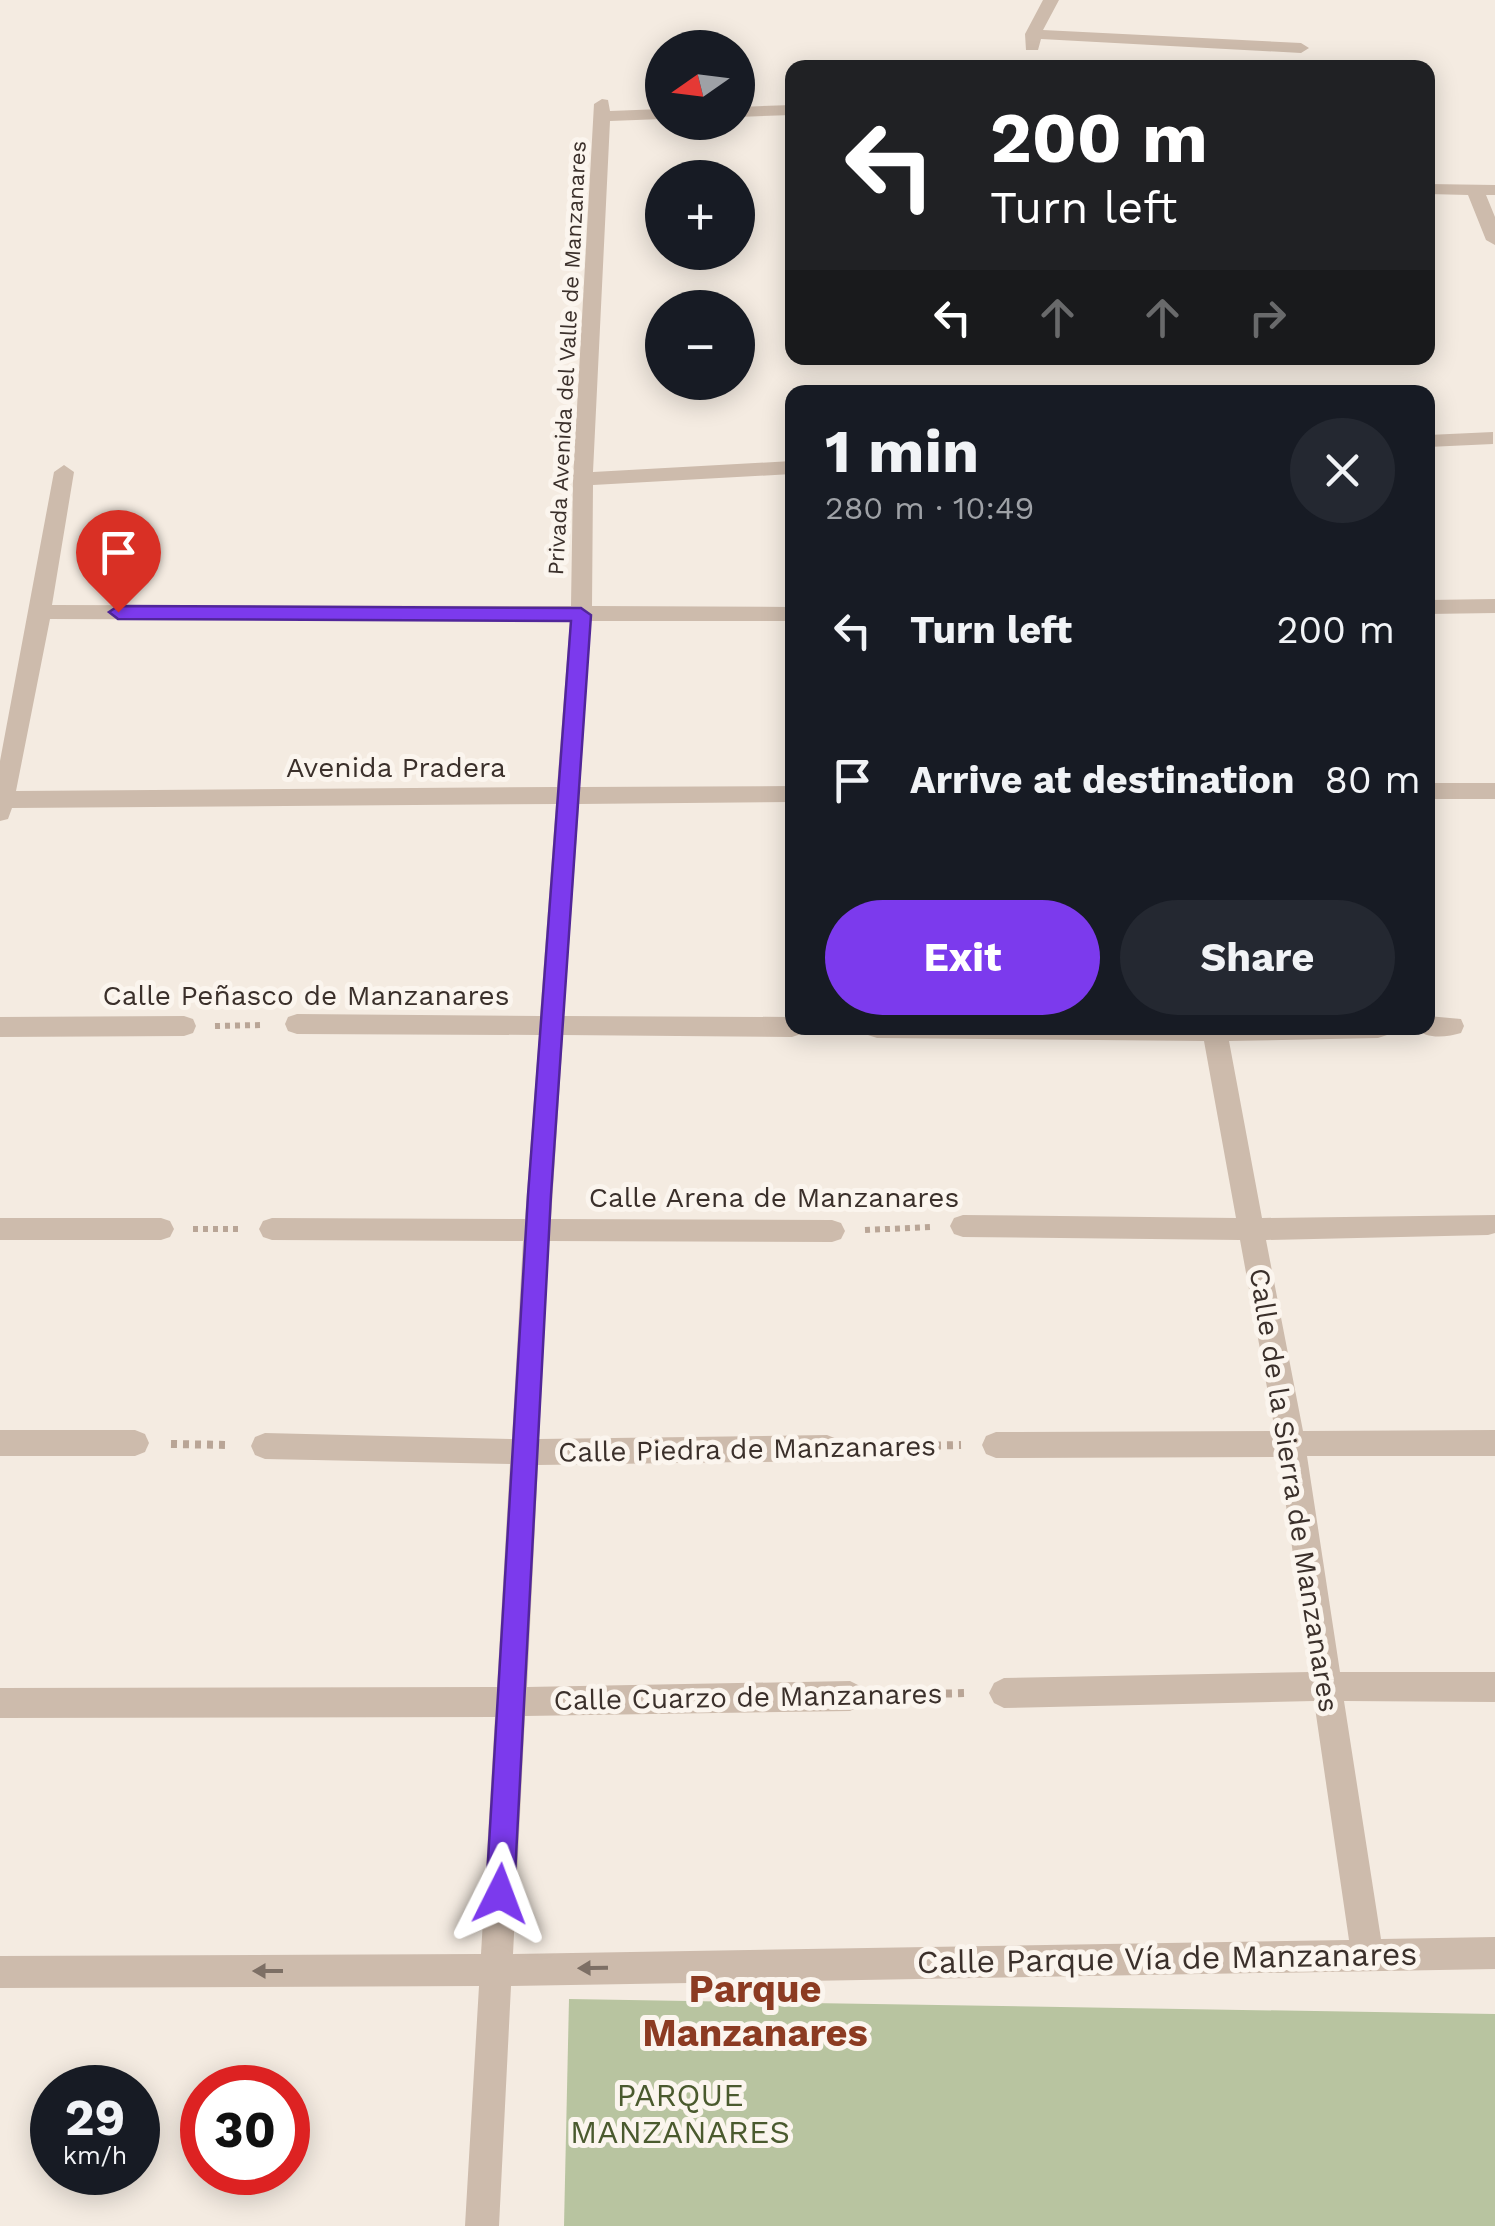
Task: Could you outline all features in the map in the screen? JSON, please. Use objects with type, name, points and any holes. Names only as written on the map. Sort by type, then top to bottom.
[{"type":"street","points":[[1051,0],[1033,40],[1300,48]]},
{"type":"street","name":"Privada Avenida del Valle de Manzanares","points":[[482,2226],[537,1229],[581,615],[583,479],[602,110],[645,113]]},
{"type":"street","points":[[755,111],[785,110]]},
{"type":"street","points":[[1435,189],[1495,190]]},
{"type":"street","points":[[1475,189],[1495,240]]},
{"type":"street","points":[[1435,441],[1492,438]]},
{"type":"street","points":[[583,479],[785,468]]},
{"type":"street","points":[[1,804],[41,612],[64,472]]},
{"type":"street","points":[[1435,607],[1495,606]]},
{"type":"street","points":[[41,612],[785,614]]},
{"type":"street","points":[[1435,791],[1495,791]]},
{"type":"street","name":"Avenida Pradera","points":[[1,804],[785,794]]},
{"type":"street","name":"Calle Peñasco de Manzanares","points":[[297,1024],[785,1026]]},
{"type":"street","name":"Calle Peñasco de Manzanares","points":[[0,1028],[184,1026]]},
{"type":"street","name":"Calle de la Sierra de Manzanares","points":[[1215,1035],[1291,1443],[1366,1954]]},
{"type":"street","name":"Calle Arena de Manzanares","points":[[964,1226],[1251,1229],[1488,1224]]},
{"type":"street","points":[[0,1229],[161,1229]]},
{"type":"street","name":"Calle Arena de Manzanares","points":[[272,1229],[832,1231]]},
{"type":"street","points":[[0,1443],[135,1444]]},
{"type":"street","points":[[996,1444],[1495,1444]]},
{"type":"street","name":"Calle Piedra de Manzanares","points":[[265,1446],[526,1452],[827,1448]]},
{"type":"street","points":[[1004,1692],[1495,1687]]},
{"type":"street","name":"Calle Cuarzo de Manzanares","points":[[0,1703],[510,1702],[850,1696]]},
{"type":"street","name":"Calle Parque Vía de Manzanares","points":[[0,1972],[496,1970],[1495,1954]]},
{"type":"path","name":"Calle Peñasco de Manzanares","points":[[184,1026],[297,1024]]},
{"type":"path","name":"Calle Arena de Manzanares","points":[[832,1231],[964,1226]]},
{"type":"path","points":[[161,1229],[272,1229]]},
{"type":"path","points":[[135,1444],[265,1446]]},
{"type":"path","name":"Calle Piedra de Manzanares","points":[[827,1448],[996,1444]]},
{"type":"path","name":"Calle Cuarzo de Manzanares","points":[[850,1696],[1004,1692]]},
{"type":"green space","name":"PARQUE MANZANARES","points":[[569,1999],[1495,2014],[1495,2226],[564,2226]]},
{"type":"district","name":"Parque Manzanares","points":[[755,2011]]},
{"type":"route","points":[[118,612],[581,615],[539,1195],[500,1894]]}]
